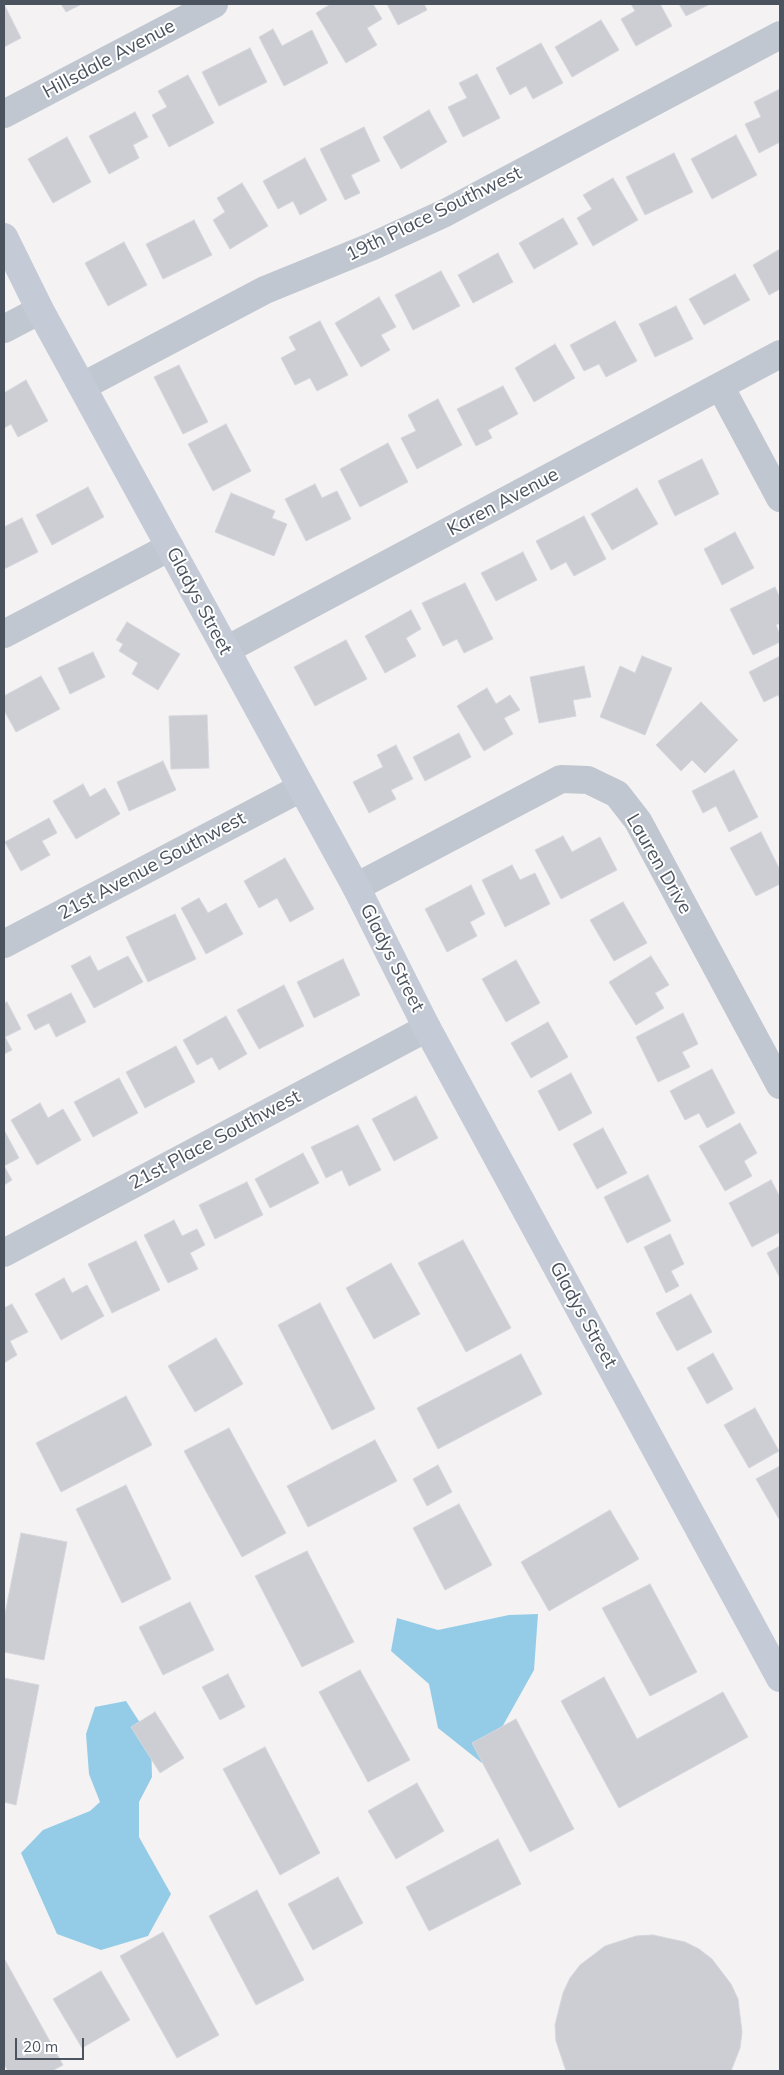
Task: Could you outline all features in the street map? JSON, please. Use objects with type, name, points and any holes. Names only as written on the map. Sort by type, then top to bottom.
[{"type":"street","name":"Hillsdale Avenue","points":[[4,114],[198,8]]},
{"type":"street","name":"19th Place Southwest","points":[[83,386],[265,290],[373,246],[445,213],[780,35]]},
{"type":"street","name":"Gladys Street","points":[[4,237],[40,310],[300,788],[356,887],[427,1028],[780,1678]]},
{"type":"street","points":[[4,330],[40,310]]},
{"type":"street","name":"Karen Avenue","points":[[226,650],[780,354]]},
{"type":"street","points":[[720,386],[780,498]]},
{"type":"street","points":[[4,634],[170,546]]},
{"type":"street","name":"Lauren Drive","points":[[356,887],[561,780],[588,780],[617,794],[638,821],[780,1085]]},
{"type":"street","name":"21st Avenue Southwest","points":[[4,944],[300,788]]},
{"type":"street","name":"21st Place Southwest","points":[[4,1253],[427,1028]]},
{"type":"water","points":[[538,1614],[534,1670],[482,1763],[438,1728],[429,1684],[391,1651],[397,1618],[438,1630],[509,1615]]},
{"type":"water","points":[[126,1701],[151,1740],[152,1777],[139,1802],[139,1837],[171,1894],[148,1936],[101,1950],[57,1934],[21,1853],[43,1830],[90,1811],[100,1802],[89,1774],[86,1734],[95,1707]]},
{"type":"building","points":[[4,4],[21,38],[4,47]]},
{"type":"building","points":[[61,4],[82,4],[66,12]]},
{"type":"building","points":[[331,4],[373,4],[382,19],[367,28],[377,45],[346,63],[316,13]]},
{"type":"building","points":[[387,4],[424,4],[427,10],[398,25]]},
{"type":"building","points":[[631,4],[660,4],[672,26],[636,46],[621,19],[635,11]]},
{"type":"building","points":[[679,4],[710,4],[686,16]]},
{"type":"building","points":[[601,20],[619,50],[572,77],[555,47]]},
{"type":"building","points":[[273,29],[282,46],[312,30],[328,63],[284,86],[259,37]]},
{"type":"building","points":[[541,43],[563,83],[533,99],[526,86],[510,95],[496,68]]},
{"type":"building","points":[[250,48],[267,82],[219,106],[202,72]]},
{"type":"building","points":[[477,74],[500,118],[463,137],[448,107],[467,98],[459,83]]},
{"type":"building","points":[[188,75],[214,123],[169,147],[152,115],[167,107],[158,91]]},
{"type":"building","points":[[780,89],[780,142],[759,153],[745,124],[761,117],[754,102]]},
{"type":"building","points":[[429,110],[447,142],[401,169],[383,137]]},
{"type":"building","points":[[135,112],[148,137],[133,145],[139,158],[109,174],[89,136]]},
{"type":"building","points":[[364,127],[380,161],[351,175],[360,193],[345,200],[320,149]]},
{"type":"building","points":[[736,135],[757,175],[712,199],[691,159]]},
{"type":"building","points":[[67,137],[91,182],[53,203],[28,159]]},
{"type":"building","points":[[674,153],[693,192],[645,215],[626,177]]},
{"type":"building","points":[[305,158],[327,200],[300,215],[293,201],[278,209],[263,181]]},
{"type":"building","points":[[613,178],[638,220],[593,246],[577,218],[592,209],[583,195]]},
{"type":"building","points":[[242,183],[268,226],[230,249],[213,220],[225,212],[217,198]]},
{"type":"building","points":[[563,218],[578,244],[534,269],[519,243]]},
{"type":"building","points":[[194,220],[212,255],[163,279],[146,244]]},
{"type":"building","points":[[124,242],[147,285],[108,306],[85,263]]},
{"type":"building","points":[[780,249],[780,289],[769,295],[753,265]]},
{"type":"building","points":[[498,253],[513,282],[473,303],[458,275]]},
{"type":"building","points":[[441,271],[460,306],[413,330],[395,295]]},
{"type":"building","points":[[735,274],[750,300],[704,325],[689,299]]},
{"type":"building","points":[[379,297],[396,327],[381,335],[390,350],[361,367],[335,323]]},
{"type":"building","points":[[676,306],[693,339],[655,357],[639,324]]},
{"type":"building","points":[[320,321],[348,375],[317,391],[310,378],[295,385],[281,358],[296,350],[289,337]]},
{"type":"building","points":[[615,321],[637,361],[606,377],[599,364],[584,371],[570,345]]},
{"type":"building","points":[[555,344],[575,378],[534,402],[515,368]]},
{"type":"building","points":[[179,365],[208,422],[183,434],[154,377]]},
{"type":"building","points":[[26,380],[48,421],[18,437],[11,424],[4,428],[4,393]]},
{"type":"building","points":[[503,386],[518,414],[488,430],[492,438],[476,446],[457,409]]},
{"type":"building","points":[[438,399],[462,445],[417,469],[401,438],[416,431],[408,415]]},
{"type":"building","points":[[226,424],[251,471],[213,491],[188,444]]},
{"type":"building","points":[[388,443],[408,482],[360,507],[340,469]]},
{"type":"building","points":[[702,459],[719,494],[675,516],[658,481]]},
{"type":"building","points":[[315,484],[322,498],[337,491],[351,519],[306,541],[285,499]]},
{"type":"building","points":[[88,487],[104,517],[52,545],[36,515]]},
{"type":"building","points":[[637,488],[658,524],[612,550],[591,514]]},
{"type":"building","points":[[231,493],[275,511],[272,518],[287,524],[274,556],[215,532]]},
{"type":"building","points":[[584,516],[606,559],[574,576],[566,562],[551,570],[536,541]]},
{"type":"building","points":[[22,518],[38,552],[4,569],[4,527]]},
{"type":"building","points":[[735,532],[754,568],[722,585],[704,549]]},
{"type":"building","points":[[523,552],[537,580],[496,601],[481,573]]},
{"type":"building","points":[[465,583],[493,639],[464,653],[457,639],[443,646],[422,603]]},
{"type":"building","points":[[775,587],[780,598],[780,623],[776,625],[780,635],[780,642],[753,655],[730,609]]},
{"type":"building","points":[[411,610],[421,629],[406,638],[416,656],[385,673],[365,636]]},
{"type":"building","points":[[127,622],[180,654],[158,690],[132,674],[138,663],[119,651],[123,644],[116,640]]},
{"type":"building","points":[[346,640],[367,679],[315,706],[294,667]]},
{"type":"building","points":[[93,652],[105,677],[70,694],[58,668]]},
{"type":"building","points":[[642,656],[672,668],[645,735],[600,717],[620,666],[635,673]]},
{"type":"building","points":[[780,656],[780,699],[778,695],[764,702],[749,672]]},
{"type":"building","points":[[584,666],[591,697],[573,700],[576,716],[539,723],[530,677]]},
{"type":"building","points":[[41,676],[60,709],[16,732],[4,710],[4,696]]},
{"type":"building","points":[[487,688],[496,704],[510,695],[520,710],[504,718],[513,734],[484,751],[457,706]]},
{"type":"building","points":[[701,702],[738,740],[705,773],[692,760],[681,771],[656,745]]},
{"type":"building","points":[[207,715],[209,768],[171,769],[169,716]]},
{"type":"building","points":[[459,733],[471,757],[425,781],[413,757]]},
{"type":"building","points":[[396,745],[413,779],[391,790],[396,799],[369,813],[353,782],[383,767],[377,755]]},
{"type":"building","points":[[163,761],[176,790],[129,811],[117,782]]},
{"type":"building","points":[[734,770],[758,817],[729,832],[716,806],[703,813],[692,791]]},
{"type":"building","points":[[83,784],[90,797],[105,788],[120,814],[76,839],[53,801]]},
{"type":"building","points":[[49,818],[57,833],[42,841],[50,855],[21,871],[5,842]]},
{"type":"building","points":[[761,832],[780,870],[780,884],[756,896],[730,848]]},
{"type":"building","points":[[563,836],[572,852],[600,837],[617,870],[561,899],[535,850]]},
{"type":"building","points":[[285,858],[314,909],[290,922],[277,898],[259,908],[244,881]]},
{"type":"building","points":[[512,865],[520,880],[535,873],[550,904],[505,927],[482,880]]},
{"type":"building","points":[[471,885],[485,914],[470,922],[477,936],[447,952],[425,909]]},
{"type":"building","points":[[199,898],[208,913],[226,903],[243,934],[206,954],[181,908]]},
{"type":"building","points":[[623,902],[647,943],[614,961],[590,920]]},
{"type":"building","points":[[175,914],[196,959],[148,982],[126,937]]},
{"type":"building","points":[[90,956],[98,971],[128,956],[143,982],[94,1008],[71,966]]},
{"type":"building","points":[[651,956],[669,985],[655,993],[664,1008],[636,1025],[609,982]]},
{"type":"building","points":[[343,959],[360,995],[314,1018],[297,982]]},
{"type":"building","points":[[516,960],[540,1003],[506,1022],[482,979]]},
{"type":"building","points":[[284,985],[304,1026],[259,1049],[237,1010]]},
{"type":"building","points":[[71,993],[86,1022],[56,1037],[49,1023],[35,1030],[27,1015]]},
{"type":"building","points":[[7,1002],[21,1029],[5,1037],[12,1050],[4,1054],[4,1004]]},
{"type":"building","points":[[683,1013],[698,1044],[682,1052],[690,1067],[658,1082],[636,1037]]},
{"type":"building","points":[[226,1016],[247,1054],[219,1070],[212,1057],[197,1065],[183,1040]]},
{"type":"building","points":[[548,1022],[568,1057],[531,1078],[511,1043]]},
{"type":"building","points":[[176,1046],[195,1082],[145,1108],[126,1072]]},
{"type":"building","points":[[712,1069],[735,1113],[707,1128],[699,1113],[685,1120],[670,1091]]},
{"type":"building","points":[[571,1073],[592,1113],[559,1131],[538,1091]]},
{"type":"building","points":[[119,1078],[138,1113],[93,1137],[74,1102]]},
{"type":"building","points":[[416,1096],[438,1138],[394,1161],[372,1119]]},
{"type":"building","points":[[40,1103],[48,1118],[63,1109],[81,1140],[37,1165],[11,1120]]},
{"type":"building","points":[[740,1123],[757,1153],[744,1161],[752,1176],[725,1191],[699,1146]]},
{"type":"building","points":[[358,1125],[381,1170],[349,1186],[342,1170],[326,1178],[311,1147]]},
{"type":"building","points":[[603,1128],[627,1173],[597,1189],[573,1144]]},
{"type":"building","points":[[4,1130],[19,1158],[4,1166]]},
{"type":"building","points":[[303,1153],[319,1183],[270,1208],[255,1179]]},
{"type":"building","points":[[4,1166],[12,1180],[4,1185]]},
{"type":"building","points":[[648,1175],[671,1221],[627,1243],[604,1197]]},
{"type":"building","points":[[771,1180],[780,1197],[780,1232],[752,1247],[729,1203]]},
{"type":"building","points":[[247,1182],[263,1215],[215,1239],[199,1205]]},
{"type":"building","points":[[174,1220],[182,1236],[197,1229],[205,1245],[190,1253],[198,1269],[168,1283],[144,1235]]},
{"type":"building","points":[[670,1234],[684,1264],[671,1271],[679,1286],[666,1293],[644,1247]]},
{"type":"building","points":[[463,1240],[511,1328],[466,1352],[418,1263]]},
{"type":"building","points":[[136,1241],[160,1290],[112,1313],[88,1264]]},
{"type":"building","points":[[780,1246],[780,1278],[767,1253]]},
{"type":"building","points":[[391,1263],[420,1314],[374,1339],[346,1288]]},
{"type":"building","points":[[64,1278],[72,1293],[87,1285],[104,1316],[61,1340],[35,1294]]},
{"type":"building","points":[[691,1294],[712,1332],[677,1351],[656,1313]]},
{"type":"building","points":[[320,1303],[375,1409],[332,1430],[278,1325]]},
{"type":"building","points":[[12,1304],[28,1332],[10,1341],[17,1355],[4,1363],[4,1308]]},
{"type":"building","points":[[216,1338],[243,1384],[195,1412],[168,1366]]},
{"type":"building","points":[[713,1353],[733,1389],[707,1404],[687,1368]]},
{"type":"building","points":[[521,1354],[542,1394],[438,1449],[417,1408]]},
{"type":"building","points":[[126,1396],[152,1445],[61,1492],[36,1443]]},
{"type":"building","points":[[755,1408],[779,1451],[749,1468],[724,1425]]},
{"type":"building","points":[[229,1428],[286,1533],[242,1557],[184,1451]]},
{"type":"building","points":[[375,1440],[397,1481],[308,1527],[287,1486]]},
{"type":"building","points":[[438,1465],[452,1492],[427,1506],[413,1479]]},
{"type":"building","points":[[780,1466],[780,1518],[779,1519],[756,1479]]},
{"type":"building","points":[[126,1485],[171,1579],[122,1603],[76,1509]]},
{"type":"building","points":[[459,1504],[492,1565],[445,1590],[413,1528]]},
{"type":"building","points":[[610,1510],[639,1559],[549,1611],[521,1562]]},
{"type":"building","points":[[21,1533],[67,1542],[44,1660],[4,1652],[4,1619]]},
{"type":"building","points":[[307,1551],[354,1642],[302,1667],[255,1576]]},
{"type":"building","points":[[650,1584],[697,1672],[650,1696],[602,1608]]},
{"type":"building","points":[[190,1602],[214,1650],[163,1675],[139,1627]]},
{"type":"building","points":[[360,1670],[410,1760],[368,1782],[319,1692]]},
{"type":"building","points":[[228,1674],[245,1707],[220,1720],[202,1687]]},
{"type":"building","points":[[604,1677],[637,1739],[723,1692],[748,1737],[619,1808],[561,1701]]},
{"type":"building","points":[[4,1678],[39,1685],[16,1805],[4,1802]]},
{"type":"building","points":[[155,1712],[184,1758],[160,1773],[131,1727]]},
{"type":"building","points":[[516,1719],[574,1829],[530,1852],[472,1743]]},
{"type":"building","points":[[265,1747],[320,1853],[280,1875],[223,1769]]},
{"type":"building","points":[[417,1783],[444,1831],[396,1859],[368,1811]]},
{"type":"building","points":[[498,1839],[521,1884],[429,1931],[406,1887]]},
{"type":"building","points":[[338,1877],[363,1923],[313,1950],[288,1904]]},
{"type":"building","points":[[257,1890],[304,1980],[256,2005],[209,1916]]},
{"type":"building","points":[[163,1932],[219,2035],[177,2058],[120,1956]]},
{"type":"building","points":[[653,1935],[685,1942],[699,1949],[712,1959],[731,1984],[738,1999],[742,2032],[740,2048],[731,2071],[566,2071],[556,2041],[555,2025],[563,1993],[570,1978],[580,1965],[605,1946],[636,1936]]},
{"type":"building","points":[[5,1960],[63,2065],[52,2071],[8,2071],[4,2064]]},
{"type":"building","points":[[101,1971],[130,2020],[82,2048],[53,1999]]}]
